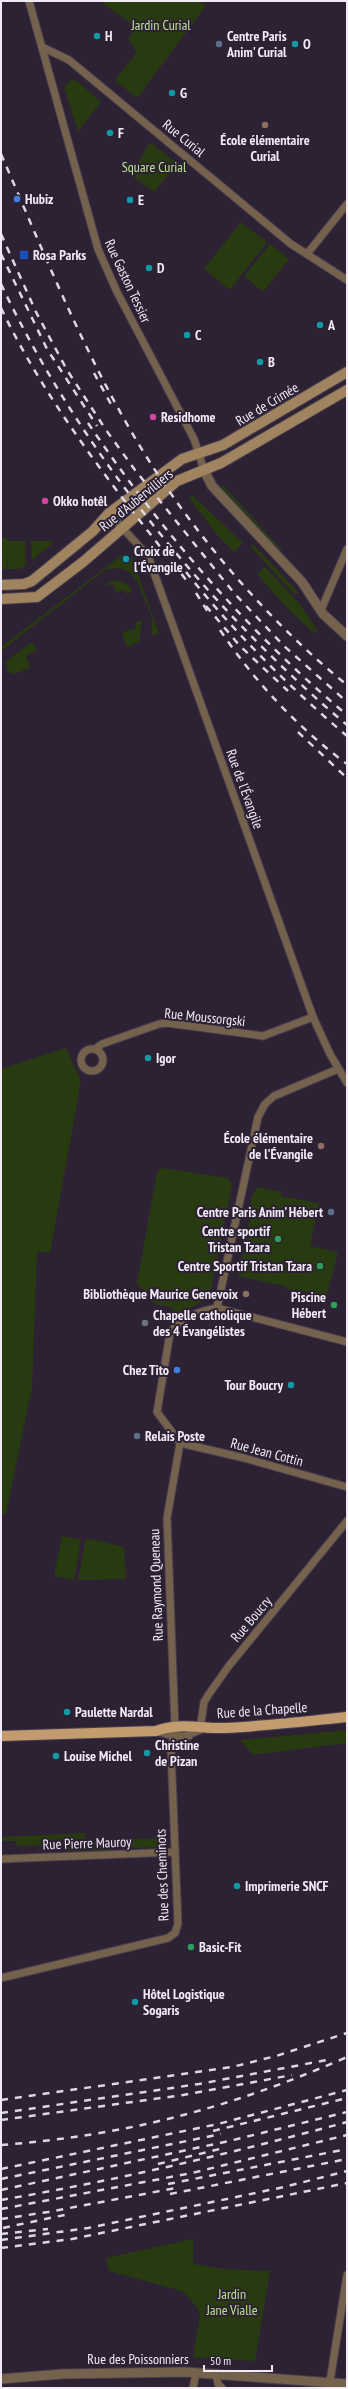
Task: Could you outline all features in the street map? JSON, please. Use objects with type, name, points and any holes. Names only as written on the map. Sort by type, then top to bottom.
[{"type":"main road","name":"Rue de Crimée","points":[[199,454],[224,445],[347,372]]},
{"type":"main road","name":"Rue de Crimée","points":[[204,470],[246,449],[347,390]]},
{"type":"main road","name":"Rue d'Aubervilliers","points":[[1,585],[24,584],[32,581],[93,531],[109,513],[182,459],[199,454]]},
{"type":"main road","name":"Rue d'Aubervilliers","points":[[1,599],[37,597],[83,562],[177,481],[204,470]]},
{"type":"main road","name":"Rue de la Chapelle","points":[[1,1736],[156,1731],[174,1732],[199,1728],[224,1728],[347,1718]]},
{"type":"street","points":[[29,1],[42,47]]},
{"type":"street","name":"Rue Curial","points":[[42,47],[69,60],[307,254],[347,280]]},
{"type":"street","name":"Rue Gaston Tessier","points":[[42,47],[98,249],[117,292],[194,439],[204,470]]},
{"type":"street","points":[[307,254],[347,204]]},
{"type":"street","points":[[204,470],[212,486],[302,582],[321,610],[347,636]]},
{"type":"street","name":"Rue de l'Évangile","points":[[109,513],[148,556],[313,1017],[338,1069],[347,1082]]},
{"type":"street","points":[[321,610],[347,549]]},
{"type":"street","name":"Rue Moussorgski","points":[[95,1049],[102,1044],[159,1024],[167,1023],[263,1036],[313,1017]]},
{"type":"street","points":[[217,1308],[258,1116],[265,1104],[274,1096],[338,1069]]},
{"type":"street","points":[[180,1443],[157,1412],[170,1333],[177,1324],[205,1310],[217,1308],[347,1342]]},
{"type":"street","name":"Rue Jean Cottin","points":[[180,1443],[244,1458],[347,1487]]},
{"type":"street","name":"Rue Raymond Queneau","points":[[174,1732],[167,1518],[180,1443]]},
{"type":"street","name":"Rue Boucry","points":[[199,1728],[204,1702],[228,1667],[347,1520]]},
{"type":"street","name":"Rue de la Chapelle","points":[[174,1732],[186,1736],[200,1730],[199,1728]]},
{"type":"street","name":"Rue des Cheminots","points":[[1,1978],[168,1938],[175,1933],[178,1924],[171,1750],[174,1732]]},
{"type":"street","name":"Rue Pierre Mauroy","points":[[1,1859],[175,1852]]},
{"type":"street","points":[[330,2381],[347,2275]]},
{"type":"street","points":[[193,2388],[196,2373]]},
{"type":"street","points":[[216,2373],[218,2384],[222,2388]]},
{"type":"street","name":"Rue des Poissonniers","points":[[1,2379],[62,2374],[216,2373],[330,2381],[347,2384]]},
{"type":"green space","name":"Jardin Curial","points":[[104,1],[200,1],[206,6],[137,98],[115,80],[137,52],[128,39],[136,27],[104,4]]},
{"type":"green space","points":[[71,80],[77,81],[101,102],[78,131],[65,90],[65,86]]},
{"type":"green space","name":"Square Curial","points":[[150,142],[177,164],[154,192],[131,175]]},
{"type":"green space","points":[[241,222],[267,242],[230,290],[204,269]]},
{"type":"green space","points":[[270,244],[289,259],[263,292],[244,276]]},
{"type":"green space","points":[[223,485],[281,549],[279,551],[220,487]]},
{"type":"green space","points":[[193,496],[243,543],[234,552],[218,536],[189,498]]},
{"type":"green space","points":[[1,538],[7,538],[7,541],[25,541],[26,565],[20,569],[8,569],[8,552],[7,569],[1,569]]},
{"type":"green space","points":[[31,541],[53,541],[53,543],[32,560]]},
{"type":"green space","points":[[253,544],[298,592],[295,595],[251,547]]},
{"type":"green space","points":[[122,555],[128,560],[132,557],[159,634],[152,635],[151,615],[139,585],[132,574],[121,569],[114,568],[105,570],[1,651],[1,647]]},
{"type":"green space","points":[[265,567],[299,603],[317,630],[315,634],[290,611],[257,574]]},
{"type":"green space","points":[[116,580],[128,584],[132,592],[126,594],[124,590],[116,593],[113,584],[106,586],[105,584]]},
{"type":"green space","points":[[142,620],[139,642],[127,647],[122,633],[136,628],[136,622]]},
{"type":"green space","points":[[32,642],[37,651],[26,655],[30,668],[13,674],[7,670],[6,661]]},
{"type":"green space","points":[[66,1048],[81,1081],[50,1253],[37,1251],[32,1387],[6,1514],[1,1513],[1,1069]]},
{"type":"green space","points":[[163,1168],[228,1178],[232,1185],[209,1298],[177,1315],[170,1307],[155,1304],[137,1283],[157,1172]]},
{"type":"green space","name":"Centre sportif Tristan Tzara","points":[[258,1187],[281,1192],[281,1196],[319,1203],[310,1246],[338,1252],[327,1295],[287,1289],[287,1287],[238,1276],[252,1209],[250,1208],[252,1195]]},
{"type":"green space","points":[[62,1536],[81,1540],[74,1580],[54,1576]]},
{"type":"green space","points":[[86,1538],[124,1547],[126,1579],[78,1580]]},
{"type":"green space","points":[[347,1730],[347,1743],[253,1755],[240,1740]]},
{"type":"green space","points":[[85,1833],[85,1839],[49,1840],[49,1845],[17,1846],[16,1841],[1,1841],[1,1837]]},
{"type":"green space","points":[[165,1838],[166,1847],[129,1848],[129,1839]]},
{"type":"green space","points":[[111,1841],[112,1850],[64,1851],[64,1842]]},
{"type":"green space","name":"Jardin Jane Vialle","points":[[193,2239],[193,2264],[223,2269],[270,2271],[255,2361],[193,2357],[200,2316],[198,2308],[182,2291],[109,2271],[106,2258]]},
{"type":"railway","points":[[1,154],[89,353],[130,430],[153,467],[195,526],[242,584],[293,637],[347,685]]},
{"type":"railway","points":[[1,234],[36,312],[67,370],[106,430],[135,470],[234,593],[284,646],[347,702]]},
{"type":"railway","points":[[1,254],[47,349],[97,426]]},
{"type":"railway","points":[[1,284],[33,346],[68,406],[108,465],[151,522],[197,578],[245,630],[295,679],[347,725]]},
{"type":"railway","points":[[1,308],[41,381],[86,449],[187,581]]},
{"type":"railway","points":[[94,373],[113,408]]},
{"type":"railway","points":[[88,423],[145,502],[207,578],[275,649],[310,683],[347,715]]},
{"type":"railway","points":[[186,572],[223,616],[262,658],[347,736]]},
{"type":"railway","points":[[196,593],[208,612]]},
{"type":"railway","points":[[206,606],[240,646],[288,691]]},
{"type":"railway","points":[[220,630],[248,668],[278,703],[311,735],[347,764]]},
{"type":"railway","points":[[298,732],[347,778]]},
{"type":"railway","points":[[1,2100],[232,2067],[276,2056],[347,2033]]},
{"type":"railway","points":[[1,2145],[93,2134],[178,2116],[220,2105],[262,2091],[347,2057]]},
{"type":"railway","points":[[1,2113],[199,2084],[327,2060]]},
{"type":"railway","points":[[1,2120],[183,2095],[292,2075]]},
{"type":"railway","points":[[1,2169],[218,2124],[347,2090]]},
{"type":"railway","points":[[213,2131],[347,2098]]},
{"type":"railway","points":[[1,2190],[229,2141],[347,2112]]},
{"type":"railway","points":[[1,2200],[88,2184],[175,2165],[347,2122]]},
{"type":"railway","points":[[1,2179],[221,2134]]},
{"type":"railway","points":[[1,2209],[192,2173],[347,2135]]},
{"type":"railway","points":[[158,2164],[224,2148]]},
{"type":"railway","points":[[168,2184],[347,2149]]},
{"type":"railway","points":[[170,2194],[347,2159]]},
{"type":"railway","points":[[1,2240],[88,2228],[284,2187],[347,2171]]},
{"type":"railway","points":[[1,2248],[72,2239],[347,2183]]},
{"type":"railway","points":[[1,2219],[48,2212],[176,2188]]},
{"type":"railway","points":[[3,2228],[69,2214]]},
{"type":"railway","points":[[1,2234],[48,2229]]},
{"type":"place","name":"H","points":[[97,36]]},
{"type":"place","name":"Centre Paris Anim' Curial","points":[[219,44]]},
{"type":"place","name":"O","points":[[295,44]]},
{"type":"place","name":"G","points":[[172,93]]},
{"type":"place","name":"École élémentaire Curial","points":[[265,125]]},
{"type":"place","name":"F","points":[[110,133]]},
{"type":"place","name":"Hubiz","points":[[17,199]]},
{"type":"place","name":"E","points":[[130,200]]},
{"type":"place","name":"Rosa Parks","points":[[24,255]]},
{"type":"place","name":"D","points":[[149,268]]},
{"type":"place","name":"A","points":[[320,325]]},
{"type":"place","name":"C","points":[[187,335]]},
{"type":"place","name":"B","points":[[260,362]]},
{"type":"place","name":"Residhome","points":[[153,417]]},
{"type":"place","name":"Okko hotêl","points":[[45,501]]},
{"type":"place","name":"Croix de l'Évangile","points":[[126,559]]},
{"type":"place","name":"Igor","points":[[148,1058]]},
{"type":"place","name":"École élémentaire de l'Évangile","points":[[321,1146]]},
{"type":"place","name":"Centre Paris Anim’ Hébert","points":[[331,1212]]},
{"type":"place","name":"Centre sportif Tristan Tzara","points":[[278,1239]]},
{"type":"place","name":"Centre Sportif Tristan Tzara","points":[[320,1266]]},
{"type":"place","name":"Bibliothèque Maurice Genevoix","points":[[246,1294]]},
{"type":"place","name":"Piscine Hébert","points":[[334,1305]]},
{"type":"place","name":"Chapelle catholique des 4 Évangélistes","points":[[145,1323]]},
{"type":"place","name":"Chez Tito","points":[[177,1370]]},
{"type":"place","name":"Tour Boucry","points":[[291,1385]]},
{"type":"place","name":"Relais Poste","points":[[137,1436]]},
{"type":"place","name":"Paulette Nardal","points":[[67,1712]]},
{"type":"place","name":"Christine de Pizan","points":[[147,1753]]},
{"type":"place","name":"Louise Michel","points":[[56,1756]]},
{"type":"place","name":"Imprimerie SNCF","points":[[237,1886]]},
{"type":"place","name":"Basic-Fit","points":[[191,1947]]},
{"type":"place","name":"Hôtel Logistique Sogaris","points":[[135,2002]]}]
